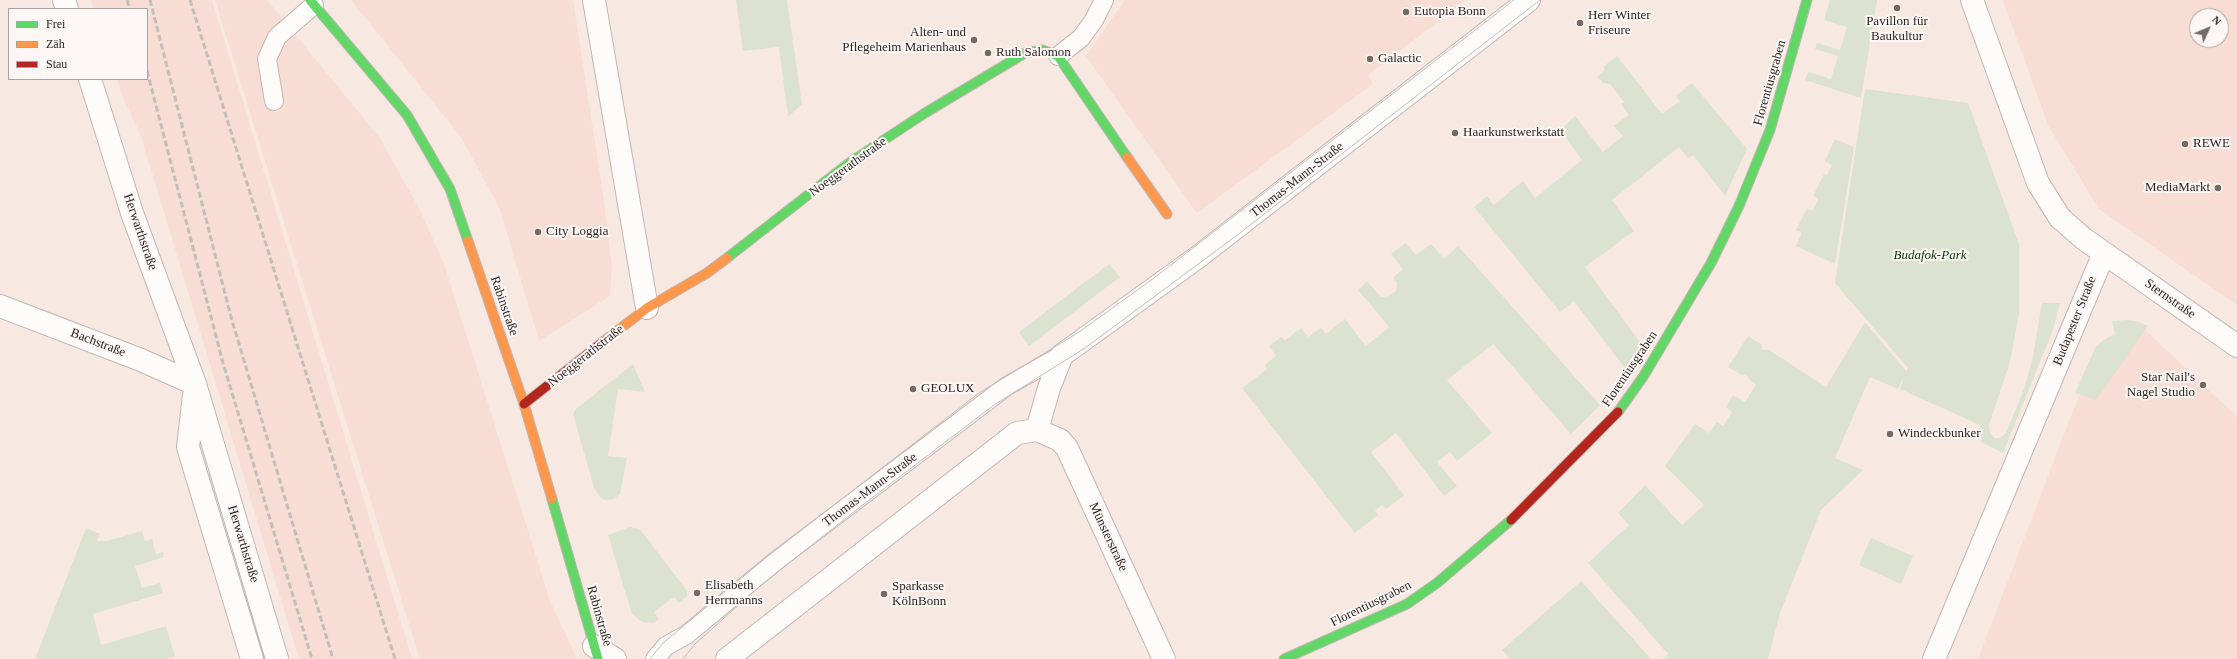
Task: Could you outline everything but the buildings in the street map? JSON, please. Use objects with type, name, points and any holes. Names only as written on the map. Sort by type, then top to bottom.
[{"type":"street","points":[[594,0],[647,308]]},
{"type":"street","name":"Thomas-Mann-Straße","points":[[1062,355],[1198,257],[1529,0]]},
{"type":"street","name":"Florentiusgraben","points":[[1284,659],[1407,604],[1437,583],[1513,518],[1620,410],[1643,377],[1711,263],[1739,206],[1770,130],[1806,0]]},
{"type":"street","points":[[1972,0],[2038,183],[2060,218],[2104,253]]},
{"type":"street","name":"Rabinstraße","points":[[312,3],[407,115],[450,189],[524,404],[596,652]]},
{"type":"street","name":"Noeggerathstraße","points":[[524,404],[647,308],[708,273],[849,163],[966,88],[1025,53],[1043,50],[1058,56]]},
{"type":"street","points":[[1058,56],[1075,83],[1167,214]]},
{"type":"street","name":"Herwarthstraße","points":[[90,80],[132,213],[195,384],[277,659]]},
{"type":"street","name":"Sternstraße","points":[[2104,253],[2237,346]]},
{"type":"street","name":"Budapester Straße","points":[[1934,659],[2104,253]]},
{"type":"street","name":"Bachstraße","points":[[0,306],[135,358],[195,384]]},
{"type":"street","points":[[727,659],[1017,433],[1037,430],[1049,388],[1062,355]]},
{"type":"street","name":"Herwarthstraße","points":[[195,384],[188,447],[252,659]]},
{"type":"street","name":"Münsterstraße","points":[[1037,430],[1060,440],[1067,448],[1164,659]]},
{"type":"street","points":[[596,652],[615,659]]},
{"type":"lane","points":[[1058,56],[1081,38],[1094,20],[1104,0]]},
{"type":"lane","points":[[274,101],[267,59],[277,37],[312,3]]},
{"type":"lane","name":"Thomas-Mann-Straße","points":[[655,659],[666,646],[686,635],[777,560],[1007,386],[1062,355]]},
{"type":"lane","name":"Thomas-Mann-Straße","points":[[671,659],[686,635]]},
{"type":"shaded area","points":[[91,0],[212,0],[412,659],[299,659],[141,136],[123,97],[117,80],[148,80],[148,8],[94,8]]},
{"type":"shaded area","points":[[215,0],[267,0],[379,137],[418,206],[444,264],[550,601],[577,659],[420,659]]},
{"type":"shaded area","points":[[351,0],[573,0],[604,201],[612,267],[610,296],[539,341],[500,209],[461,137]]},
{"type":"shaded area","points":[[1125,0],[1466,0],[1368,75],[1373,84],[1197,213],[1086,56]]},
{"type":"shaded area","points":[[2003,0],[2237,0],[2237,305],[2099,209],[2048,125]]},
{"type":"shaded area","points":[[2140,325],[2237,417],[2237,659],[1978,659],[2078,398]]},
{"type":"green space","points":[[736,0],[787,0],[802,104],[788,117],[779,47],[743,51]]},
{"type":"green space","points":[[1830,0],[1877,0],[1861,98],[1805,80],[1808,72],[1831,79],[1838,56],[1815,49],[1817,43],[1840,50],[1847,27],[1824,20]]},
{"type":"green space","points":[[1617,56],[1662,114],[1680,101],[1676,96],[1692,83],[1747,149],[1725,196],[1693,155],[1688,158],[1679,147],[1612,200],[1634,231],[1585,267],[1641,344],[1625,368],[1574,301],[1560,312],[1474,207],[1487,196],[1494,205],[1523,181],[1535,198],[1582,160],[1560,130],[1575,116],[1603,152],[1623,136],[1614,126],[1629,115],[1621,104],[1624,102],[1610,84],[1603,83],[1597,76],[1604,71],[1604,66]]},
{"type":"green space","name":"Budafok-Park","points":[[1865,89],[1968,103],[2019,244],[2019,314],[2010,362],[1989,425],[1990,433],[1994,438],[2000,438],[2006,433],[2024,389],[2033,357],[2042,303],[2060,303],[2053,330],[2003,453],[1981,442],[1980,425],[1900,389],[1904,377],[1898,389],[1870,377],[1835,458],[1863,470],[1821,510],[1780,613],[1768,659],[1663,659],[1668,654],[1588,563],[1629,525],[1618,513],[1645,485],[1682,525],[1704,505],[1665,466],[1695,424],[1709,433],[1717,422],[1723,426],[1732,412],[1726,407],[1733,395],[1745,402],[1756,385],[1746,374],[1742,375],[1728,367],[1748,336],[1762,345],[1762,350],[1769,350],[1826,387],[1865,322],[1906,371],[1908,368],[1835,283]]},
{"type":"green space","points":[[1835,139],[1854,147],[1835,264],[1796,246],[1802,233],[1796,230],[1807,208],[1813,211],[1818,199],[1813,196],[1824,174],[1827,175],[1832,165],[1825,161]]},
{"type":"green space","points":[[1405,243],[1416,255],[1431,244],[1444,259],[1458,246],[1600,405],[1571,434],[1493,344],[1447,380],[1492,433],[1457,461],[1450,452],[1437,462],[1457,486],[1444,496],[1396,433],[1371,452],[1404,495],[1386,509],[1382,505],[1375,510],[1378,515],[1355,533],[1242,388],[1267,369],[1265,365],[1276,356],[1269,346],[1281,337],[1285,340],[1301,328],[1308,337],[1321,328],[1326,334],[1345,319],[1366,346],[1389,327],[1358,290],[1367,281],[1381,297],[1389,296],[1396,291],[1397,283],[1393,278],[1403,269],[1391,254]]},
{"type":"green space","points":[[1109,264],[1120,277],[1029,346],[1019,332]]},
{"type":"green space","points":[[2112,321],[2136,321],[2148,326],[2096,400],[2075,393],[2096,346],[2108,337],[2115,335]]},
{"type":"green space","points":[[633,364],[645,392],[618,389],[608,456],[627,458],[620,494],[614,499],[605,500],[599,496],[594,488],[573,414],[576,409]]},
{"type":"green space","points":[[630,527],[639,529],[642,532],[687,591],[687,596],[679,603],[674,597],[654,612],[659,619],[654,623],[642,622],[632,614],[608,535]]},
{"type":"green space","points":[[86,528],[100,534],[97,541],[107,541],[142,531],[145,541],[152,539],[156,554],[163,552],[164,557],[135,566],[142,588],[160,583],[163,593],[93,614],[101,645],[166,626],[175,657],[166,659],[35,659]]},
{"type":"green space","points":[[1871,538],[1913,556],[1901,584],[1859,565]]},
{"type":"green space","points":[[1581,581],[1651,659],[1510,659],[1502,650]]},
{"type":"tram line","points":[[650,659],[663,643],[768,556],[979,393],[1079,332],[1154,278],[1514,0]]},
{"type":"tram line","points":[[683,659],[695,644],[760,586],[864,504],[994,405],[1085,348],[1236,236],[1540,0]]},
{"type":"railway","points":[[127,0],[130,8]]},
{"type":"railway","points":[[150,0],[231,317],[333,659]]},
{"type":"railway","points":[[190,0],[395,659]]},
{"type":"railway","points":[[148,75],[223,363],[312,659]]},
{"type":"traffic: fast","points":[[310,0],[407,115],[450,189],[468,241]]},
{"type":"traffic: fast","points":[[1618,412],[1643,377],[1711,263],[1739,206],[1770,130],[1807,0]]},
{"type":"traffic: fast","points":[[727,258],[849,163],[925,113],[1025,53],[1043,50],[1058,56],[1127,157]]},
{"type":"traffic: fast","points":[[552,499],[598,659]]},
{"type":"traffic: fast","points":[[1284,659],[1407,604],[1437,583],[1511,520]]},
{"type":"traffic: slow","points":[[1127,157],[1167,214]]},
{"type":"traffic: slow","points":[[468,241],[524,404],[552,499]]},
{"type":"traffic: slow","points":[[604,341],[647,308],[707,273],[727,258]]},
{"type":"traffic: jam","points":[[524,404],[604,341]]},
{"type":"traffic: jam","points":[[1511,520],[1618,412]]},
{"type":"place","name":"Pavillon für Baukultur","points":[[1897,8]]},
{"type":"place","name":"Eutopia Bonn","points":[[1406,12]]},
{"type":"place","name":"Herr Winter Friseure","points":[[1580,23]]},
{"type":"place","name":"Alten- und Pflegeheim Marienhaus","points":[[974,40]]},
{"type":"place","name":"Ruth Salomon","points":[[988,53]]},
{"type":"place","name":"Galactic","points":[[1370,59]]},
{"type":"place","name":"Haarkunstwerkstatt","points":[[1455,133]]},
{"type":"place","name":"REWE","points":[[2185,144]]},
{"type":"place","name":"MediaMarkt","points":[[2218,188]]},
{"type":"place","name":"City Loggia","points":[[538,232]]},
{"type":"place","name":"Star Nail's Nagel Studio","points":[[2203,385]]},
{"type":"place","name":"GEOLUX","points":[[913,389]]},
{"type":"place","name":"Windeckbunker","points":[[1890,434]]},
{"type":"place","name":"Elisabeth Herrmanns","points":[[697,593]]},
{"type":"place","name":"Sparkasse KölnBonn","points":[[884,594]]}]
